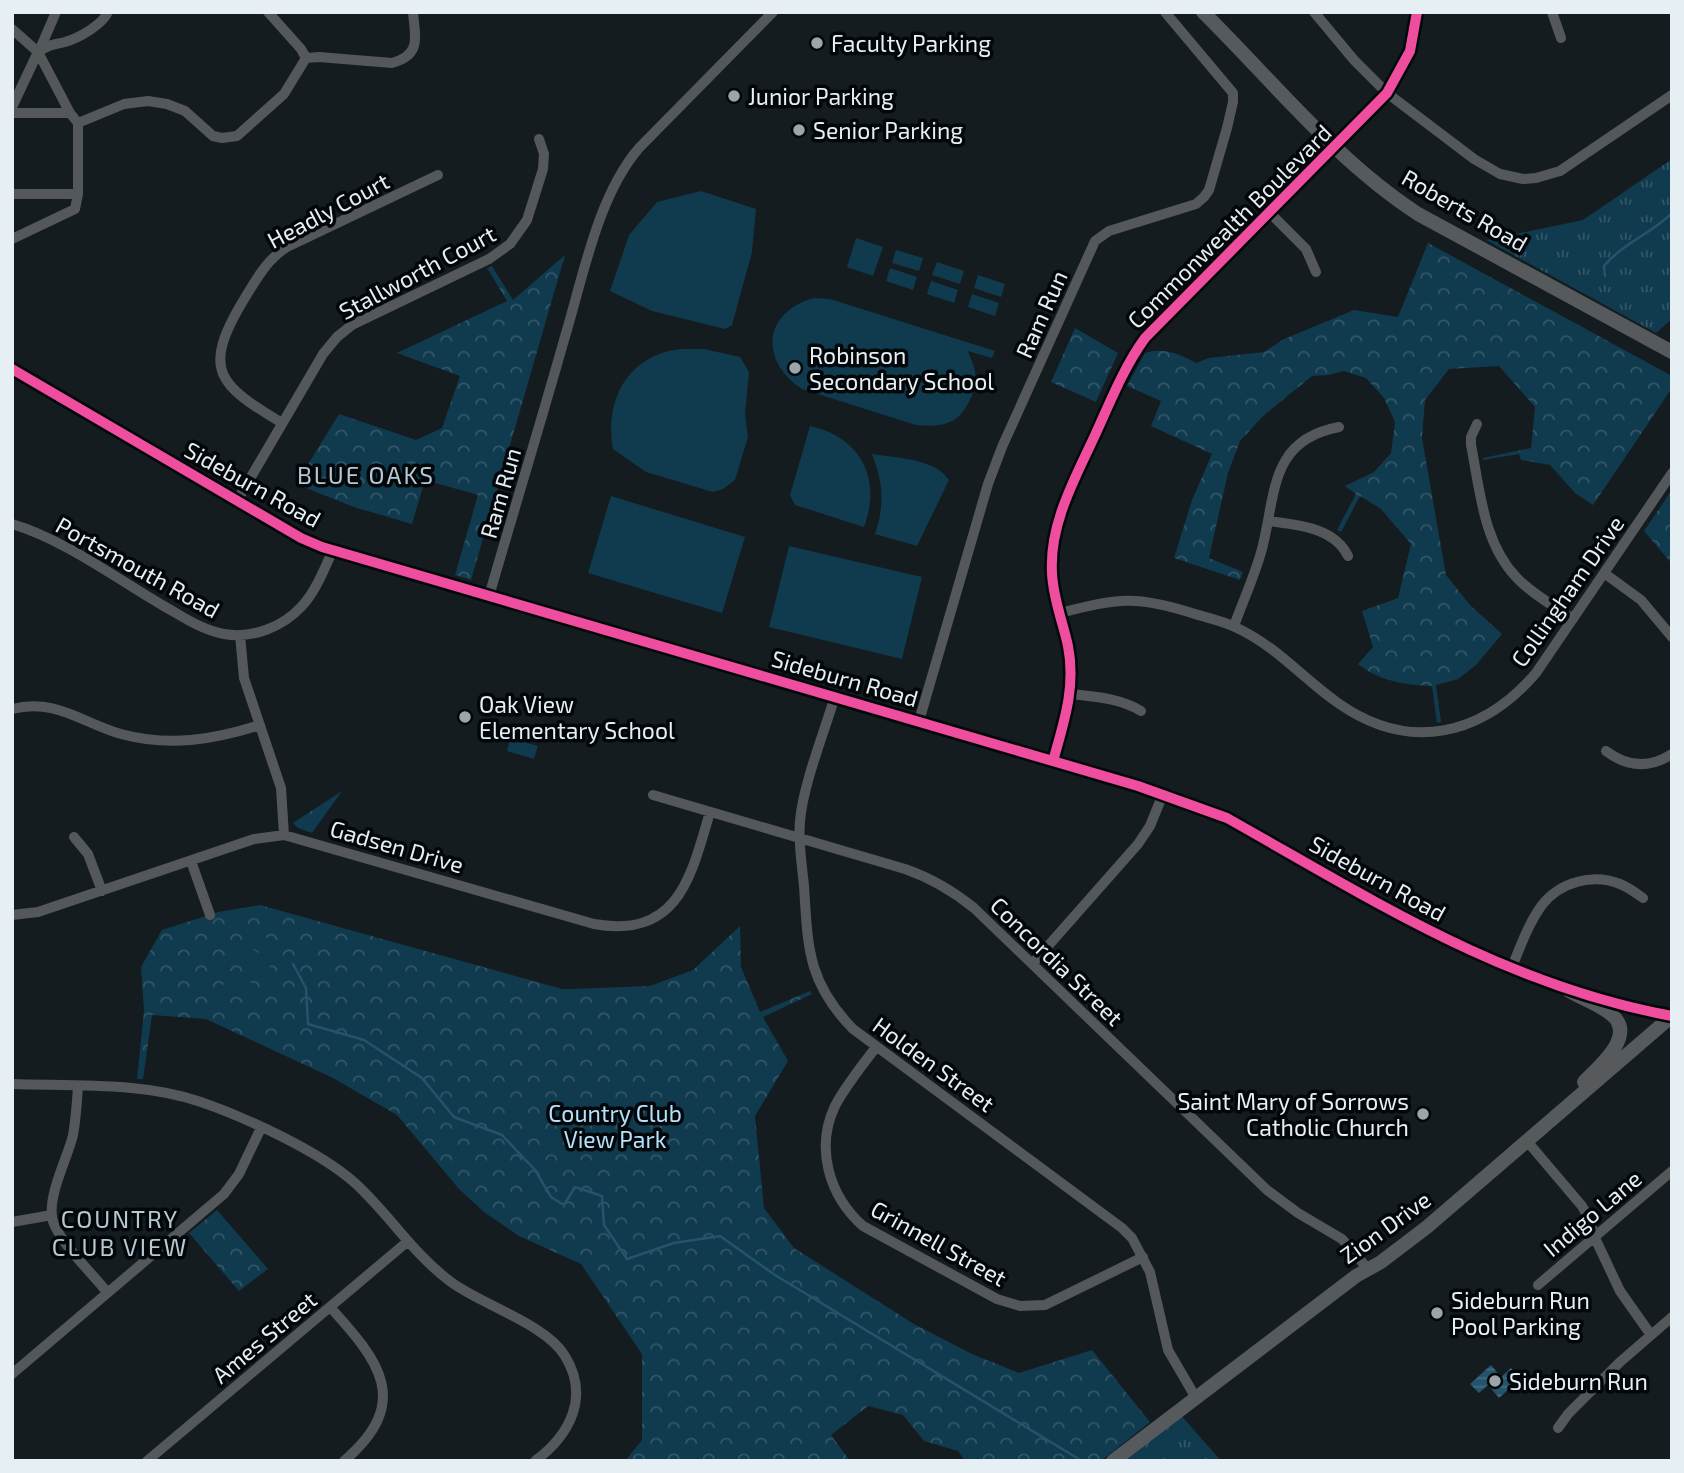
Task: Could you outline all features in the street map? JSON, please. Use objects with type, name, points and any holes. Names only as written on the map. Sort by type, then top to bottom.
[{"type":"main road","name":"Roberts Road","points":[[1203,12],[1335,148],[1378,186],[1418,214],[1672,352]]},
{"type":"main road","points":[[1553,1117],[1615,1047],[1620,1034],[1619,1023],[1613,1015],[1569,991]]},
{"type":"main road","name":"Zion Drive","points":[[1113,1461],[1427,1227],[1672,1016]]},
{"type":"street","points":[[12,107],[56,12]]},
{"type":"street","points":[[38,52],[48,44],[66,42],[103,21],[108,12]]},
{"type":"street","points":[[268,12],[301,48],[306,58]]},
{"type":"street","points":[[306,58],[391,63],[400,61],[408,57],[415,44],[413,12]]},
{"type":"street","name":"Ram Run","points":[[489,596],[611,189],[639,148],[773,12]]},
{"type":"street","name":"Ram Run","points":[[919,721],[988,484],[1095,241],[1109,231],[1196,204],[1209,190],[1232,110],[1233,93],[1165,12]]},
{"type":"street","points":[[1314,12],[1354,60],[1387,93],[1488,168],[1500,174],[1523,179],[1536,178],[1569,166],[1672,95]]},
{"type":"street","name":"Commonwealth Boulevard","points":[[1053,761],[1071,694],[1068,646],[1052,574],[1052,555],[1058,523],[1123,372],[1145,338],[1387,93],[1410,51],[1417,12]]},
{"type":"street","points":[[1552,12],[1561,38]]},
{"type":"street","points":[[12,29],[38,52],[78,123],[78,194],[75,209],[12,239]]},
{"type":"street","points":[[78,123],[124,104],[148,101],[185,111],[213,136],[237,136],[284,94],[306,58]]},
{"type":"street","points":[[12,113],[70,113]]},
{"type":"street","name":"Stallworth Court","points":[[237,501],[323,354],[344,330],[489,259],[510,244],[527,220],[543,169],[544,154],[539,138]]},
{"type":"street","name":"Headly Court","points":[[282,423],[234,392],[221,368],[220,352],[226,330],[260,272],[287,247],[438,175]]},
{"type":"street","points":[[12,194],[78,194]]},
{"type":"street","points":[[1270,213],[1306,248],[1317,272]]},
{"type":"street","name":"Sideburn Road","points":[[12,369],[301,538],[333,550],[1164,794],[1227,818],[1388,909],[1511,969],[1569,991],[1672,1016]]},
{"type":"street","points":[[1477,424],[1471,437],[1471,446],[1488,530],[1498,554],[1522,583],[1573,619]]},
{"type":"street","points":[[1234,626],[1259,558],[1273,485],[1288,457],[1314,433],[1339,427]]},
{"type":"street","name":"Collingham Drive","points":[[1059,613],[1107,601],[1133,599],[1160,603],[1234,626],[1272,648],[1337,703],[1365,720],[1411,732],[1435,732],[1462,726],[1492,714],[1518,694],[1536,673],[1672,473]]},
{"type":"street","points":[[1268,521],[1307,527],[1322,533],[1342,545],[1348,556]]},
{"type":"street","name":"Portsmouth Road","points":[[12,524],[48,538],[204,629],[226,635],[240,635],[269,628],[295,612],[308,598],[333,550]]},
{"type":"street","points":[[1604,573],[1641,600],[1672,637]]},
{"type":"street","points":[[240,635],[244,678],[281,788],[284,835]]},
{"type":"street","points":[[1071,694],[1111,698],[1141,710]]},
{"type":"street","name":"Holden Street","points":[[835,696],[803,801],[800,823],[808,943],[815,973],[824,994],[838,1014],[876,1047],[1111,1218],[1132,1238],[1154,1284],[1168,1350],[1196,1398]]},
{"type":"street","points":[[12,709],[53,707],[120,733],[167,741],[211,739],[260,725]]},
{"type":"street","points":[[1606,751],[1616,759],[1636,765],[1657,762],[1672,754]]},
{"type":"street","points":[[1032,963],[1138,844],[1150,826],[1164,794]]},
{"type":"street","name":"Concordia Street","points":[[653,795],[905,869],[939,883],[974,908],[1267,1189],[1297,1213],[1342,1239],[1368,1269]]},
{"type":"street","name":"Gadsen Drive","points":[[12,915],[38,912],[254,839],[284,835],[594,924],[621,927],[653,918],[680,895],[693,871],[710,812]]},
{"type":"street","points":[[74,837],[88,854],[102,891]]},
{"type":"street","points":[[191,861],[210,915]]},
{"type":"street","points":[[1511,969],[1537,912],[1549,897],[1565,886],[1581,881],[1608,880],[1626,886],[1643,898]]},
{"type":"street","name":"Grinnell Street","points":[[876,1047],[835,1107],[826,1144],[827,1166],[834,1189],[846,1209],[863,1226],[997,1299],[1020,1306],[1054,1302],[1143,1257]]},
{"type":"street","points":[[12,1084],[135,1088],[176,1095],[202,1102],[261,1128],[307,1150],[341,1171],[369,1197],[407,1242],[447,1279],[470,1295],[547,1336],[565,1356],[576,1387],[572,1418],[553,1447],[535,1461]]},
{"type":"street","points":[[78,1086],[73,1136],[56,1188],[52,1214],[54,1224],[107,1292]]},
{"type":"street","points":[[12,1374],[224,1194],[239,1174],[261,1128]]},
{"type":"street","points":[[1526,1140],[1582,1206],[1620,1291],[1651,1335]]},
{"type":"street","name":"Indigo Lane","points":[[1538,1284],[1672,1171]]},
{"type":"street","points":[[12,1222],[52,1214]]},
{"type":"street","name":"Ames Street","points":[[147,1461],[407,1242]]},
{"type":"street","points":[[330,1307],[376,1365],[383,1398],[377,1423],[363,1445],[344,1461]]},
{"type":"street","points":[[1558,1428],[1620,1362],[1672,1317]]},
{"type":"green space","points":[[1672,159],[1672,319],[1656,333],[1486,240],[1583,220]]},
{"type":"green space","points":[[701,191],[756,209],[752,252],[732,325],[725,329],[652,311],[610,291],[629,235],[657,202]]},
{"type":"green space","points":[[856,238],[883,247],[873,276],[847,267]]},
{"type":"green space","points":[[1428,243],[1672,376],[1672,388],[1593,505],[1575,493],[1550,465],[1521,460],[1519,454],[1483,460],[1531,448],[1535,407],[1499,366],[1449,369],[1425,400],[1422,438],[1446,575],[1470,605],[1502,634],[1476,665],[1458,679],[1436,685],[1441,722],[1437,723],[1432,686],[1393,681],[1358,664],[1373,647],[1362,611],[1398,598],[1411,544],[1381,509],[1360,496],[1341,532],[1337,530],[1356,494],[1345,486],[1374,472],[1391,453],[1395,422],[1384,398],[1366,378],[1344,371],[1312,376],[1263,416],[1240,441],[1228,473],[1209,558],[1243,572],[1240,580],[1174,558],[1192,500],[1212,454],[1151,426],[1161,401],[1127,386],[1145,353],[1152,351],[1171,352],[1196,363],[1209,358],[1264,352],[1284,339],[1354,310],[1398,317]]},
{"type":"green space","points":[[896,250],[923,258],[919,271],[892,263]]},
{"type":"green space","points":[[565,255],[471,580],[455,575],[478,495],[425,480],[412,524],[354,507],[296,484],[339,414],[416,440],[442,428],[460,376],[397,353],[507,301],[487,268],[492,266],[513,300]]},
{"type":"green space","points":[[937,262],[964,271],[960,284],[932,275]]},
{"type":"green space","points":[[890,268],[917,277],[913,290],[886,281]]},
{"type":"green space","points":[[978,275],[1005,284],[1001,297],[974,288]]},
{"type":"green space","points":[[931,281],[958,290],[954,303],[927,294]]},
{"type":"green space","points":[[972,294],[999,303],[995,316],[968,307]]},
{"type":"green space","points":[[814,298],[830,299],[995,351],[992,358],[968,351],[974,369],[975,385],[959,416],[940,425],[916,425],[802,389],[788,378],[773,352],[776,326],[785,314],[797,305]]},
{"type":"green space","points":[[1075,328],[1118,353],[1096,402],[1051,382]]},
{"type":"green space","points":[[704,349],[740,357],[749,372],[745,414],[748,437],[735,480],[723,489],[713,492],[646,472],[613,449],[611,433],[615,403],[620,390],[638,367],[650,358],[670,351]]},
{"type":"green space","points":[[810,426],[842,440],[854,450],[863,463],[870,493],[864,527],[795,505],[790,495]]},
{"type":"green space","points":[[872,454],[925,463],[943,473],[949,480],[917,546],[875,534],[881,494],[879,474]]},
{"type":"green space","points":[[1672,490],[1672,564],[1644,531]]},
{"type":"green space","points":[[611,496],[745,537],[722,613],[588,573]]},
{"type":"green space","points":[[789,546],[922,577],[902,659],[769,627]]},
{"type":"green space","points":[[510,738],[538,746],[534,759],[507,751]]},
{"type":"green space","points":[[342,791],[312,833],[293,823]]},
{"type":"green space","name":"Country Club View Park","points":[[260,905],[562,989],[650,986],[693,970],[740,926],[741,967],[760,1012],[810,991],[812,994],[763,1017],[788,1061],[755,1116],[764,1208],[794,1248],[914,1324],[972,1354],[1019,1373],[1092,1350],[1150,1422],[1101,1461],[965,1461],[958,1451],[924,1441],[903,1415],[868,1406],[831,1435],[850,1461],[625,1461],[642,1440],[642,1354],[581,1264],[519,1236],[484,1212],[459,1189],[397,1115],[333,1078],[206,1019],[152,1015],[143,1079],[137,1079],[144,1011],[141,967],[162,930],[218,912]]},
{"type":"green space","points":[[257,932],[282,946],[275,958],[250,943]]},
{"type":"green space","points":[[248,947],[273,961],[266,973],[241,958]]},
{"type":"green space","points":[[231,971],[257,986],[248,1002],[222,987]]},
{"type":"green space","points":[[217,1210],[268,1269],[239,1291],[189,1233]]},
{"type":"green space","points":[[1180,1414],[1221,1461],[1123,1461]]},
{"type":"shaded area","name":"Sideburn Run","points":[[1491,1365],[1501,1377],[1511,1368],[1520,1379],[1499,1398],[1488,1385],[1479,1393],[1470,1384]]},
{"type":"waterway","points":[[1605,276],[1604,266],[1612,258],[1672,213]]},
{"type":"waterway","points":[[293,964],[306,988],[308,1024],[364,1040],[422,1078],[454,1117],[502,1135],[535,1170],[551,1197],[564,1205],[575,1187],[602,1196],[604,1225],[627,1259],[674,1243],[720,1236],[775,1275],[1082,1461]]},
{"type":"cycle path","points":[[1053,761],[1068,704],[1071,676],[1068,646],[1053,583],[1052,554],[1055,536],[1072,483],[1118,384],[1145,338],[1387,93],[1410,51],[1417,12]]},
{"type":"cycle path","points":[[12,369],[301,538],[322,547],[1138,786],[1227,818],[1388,909],[1496,961],[1552,984],[1611,1002],[1672,1016]]},
{"type":"place","name":"Faculty Parking","points":[[817,43]]},
{"type":"place","name":"Junior Parking","points":[[734,96]]},
{"type":"place","name":"Senior Parking","points":[[799,130]]},
{"type":"place","name":"Robinson Secondary School","points":[[795,368]]},
{"type":"place","name":"Oak View Elementary School","points":[[465,717]]},
{"type":"place","name":"Saint Mary of Sorrows Catholic Church","points":[[1423,1114]]},
{"type":"place","name":"Sideburn Run Pool Parking","points":[[1437,1313]]},
{"type":"place","name":"Sideburn Run","points":[[1495,1381]]},
{"type":"district","name":"BLUE OAKS","points":[[366,474]]},
{"type":"district","name":"COUNTRY CLUB VIEW","points":[[120,1232]]}]
